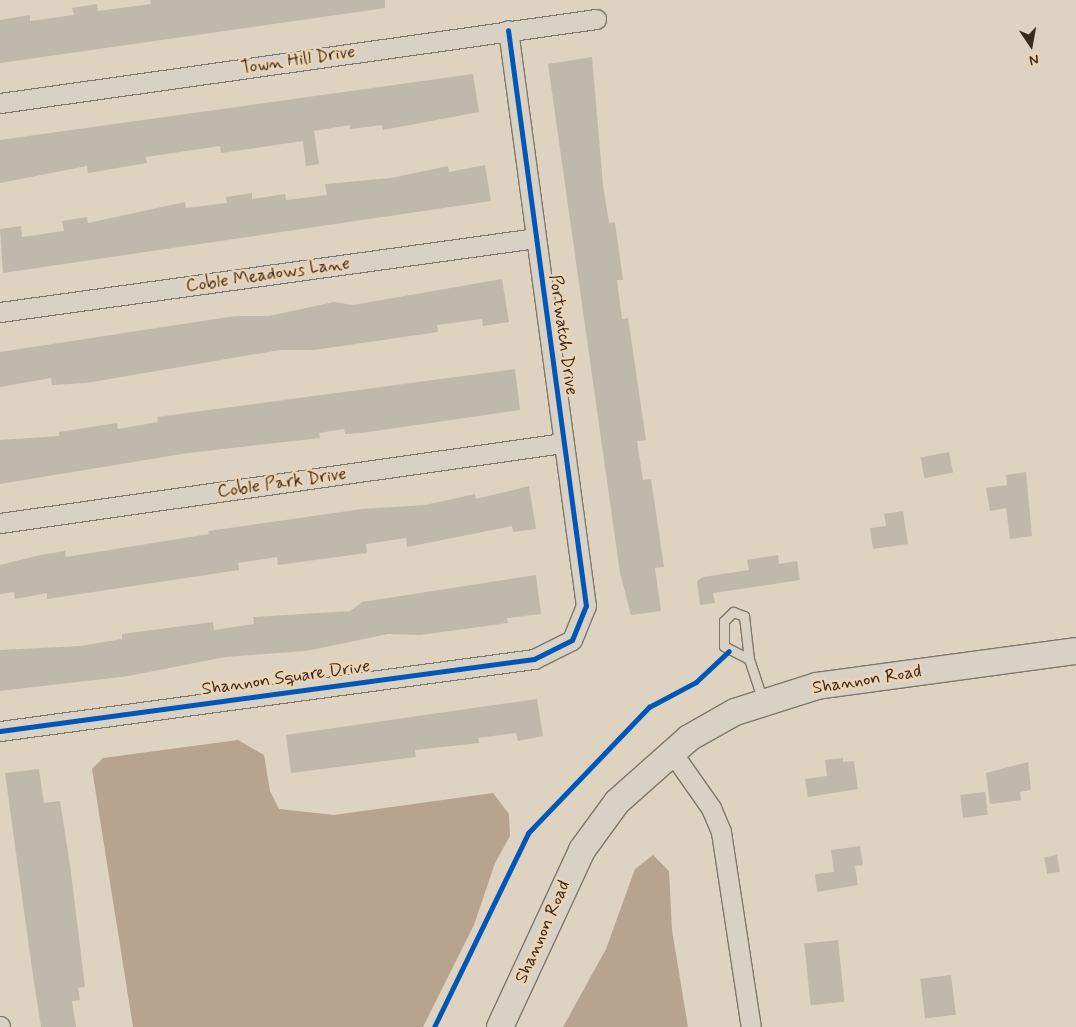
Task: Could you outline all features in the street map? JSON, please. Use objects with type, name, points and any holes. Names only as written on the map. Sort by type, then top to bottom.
[{"type":"street","name":"Town Hill Drive","points":[[0,103],[596,19]]},
{"type":"street","name":"Portwatch Drive","points":[[508,30],[586,606],[572,640]]},
{"type":"street","name":"Coble Meadows Lane","points":[[0,312],[536,238]]},
{"type":"street","name":"Coble Park Drive","points":[[0,523],[564,443]]},
{"type":"street","name":"Shannon Square Drive","points":[[0,731],[534,658],[572,640]]},
{"type":"street","name":"Shannon Road","points":[[500,1027],[582,850],[617,802],[671,751],[708,725],[763,701],[847,681],[1076,651]]},
{"type":"street","points":[[671,751],[712,808],[721,832],[751,1027]]},
{"type":"lane","points":[[748,659],[724,646],[724,621],[732,612],[744,616],[748,659],[763,701]]},
{"type":"shaded area","points":[[238,740],[264,755],[270,791],[279,809],[334,815],[493,793],[509,814],[510,836],[495,863],[474,925],[423,1027],[133,1027],[92,769],[103,758]]},
{"type":"shaded area","points":[[653,855],[669,871],[672,930],[688,1027],[563,1027],[606,949],[635,869]]},
{"type":"building","points":[[150,0],[385,0],[385,8],[0,63],[0,20],[30,15],[30,21],[74,15],[72,8],[97,4],[98,11],[151,4]]},
{"type":"building","points":[[592,57],[603,185],[609,223],[615,222],[623,280],[617,280],[622,319],[628,318],[646,440],[637,441],[643,480],[651,479],[664,567],[655,568],[661,611],[631,615],[620,573],[548,64]]},
{"type":"building","points":[[473,74],[479,112],[383,130],[382,125],[350,129],[350,125],[314,131],[319,164],[306,166],[303,141],[221,153],[220,146],[146,157],[147,163],[88,173],[87,166],[0,183],[0,140]]},
{"type":"building","points":[[485,165],[491,201],[3,273],[0,229],[21,226],[22,237],[64,231],[62,221],[87,217],[88,223],[185,202],[186,208],[227,203],[226,197],[252,193],[252,199],[285,194],[286,200],[327,195],[325,184],[391,178],[448,166],[449,172]]},
{"type":"building","points":[[502,279],[509,322],[483,326],[482,319],[437,325],[438,332],[314,350],[280,350],[86,383],[52,385],[51,378],[0,387],[0,352],[235,316],[269,316],[334,302],[353,305]]},
{"type":"building","points":[[515,369],[520,410],[361,433],[345,434],[344,429],[319,433],[320,438],[188,453],[0,484],[0,440],[59,436],[59,432],[117,423],[118,429],[158,422],[157,417]]},
{"type":"building","points":[[949,452],[953,473],[925,478],[921,458]]},
{"type":"building","points":[[1026,472],[1032,536],[1010,539],[1006,508],[990,511],[986,488],[1007,485],[1006,475]]},
{"type":"building","points":[[529,486],[536,529],[513,532],[512,526],[407,547],[406,538],[366,544],[367,553],[278,565],[277,557],[238,563],[239,570],[47,599],[47,593],[15,599],[14,592],[0,594],[0,565],[40,555],[65,551],[66,557],[209,534],[208,531],[362,509],[425,505],[475,494],[476,499]]},
{"type":"building","points":[[903,511],[908,544],[873,549],[870,528],[886,526],[884,514]]},
{"type":"building","points":[[778,555],[779,564],[797,561],[800,580],[713,593],[715,603],[700,605],[697,581],[703,577],[749,570],[747,560]]},
{"type":"building","points":[[536,575],[541,614],[507,618],[508,623],[420,635],[388,634],[306,651],[225,657],[129,676],[0,691],[0,650],[80,646],[122,639],[122,634],[213,622],[214,630],[254,624],[253,617],[350,611],[362,602]]},
{"type":"building","points":[[537,699],[543,736],[518,741],[516,733],[478,738],[479,743],[415,750],[416,757],[291,773],[286,735]]},
{"type":"building","points":[[843,758],[843,762],[854,761],[858,789],[808,797],[805,779],[827,776],[825,760]]},
{"type":"building","points":[[1028,762],[1031,790],[1020,792],[1021,800],[990,804],[986,773]]},
{"type":"building","points":[[39,769],[44,803],[60,801],[70,865],[85,987],[78,988],[80,1000],[72,1001],[76,1027],[41,1027],[32,969],[5,773]]},
{"type":"building","points":[[985,792],[988,815],[963,818],[960,795]]},
{"type":"building","points":[[860,846],[863,865],[855,866],[858,885],[817,892],[815,874],[834,872],[831,850]]},
{"type":"building","points":[[1057,855],[1060,872],[1047,874],[1044,857]]},
{"type":"building","points":[[838,940],[844,1002],[811,1005],[804,944]]},
{"type":"building","points":[[951,975],[956,1015],[925,1018],[920,979]]},
{"type":"cycle path","points":[[0,731],[534,659],[572,640],[586,606],[508,30]]},
{"type":"cycle path","points":[[434,1027],[528,833],[649,707],[696,682],[729,651]]}]
